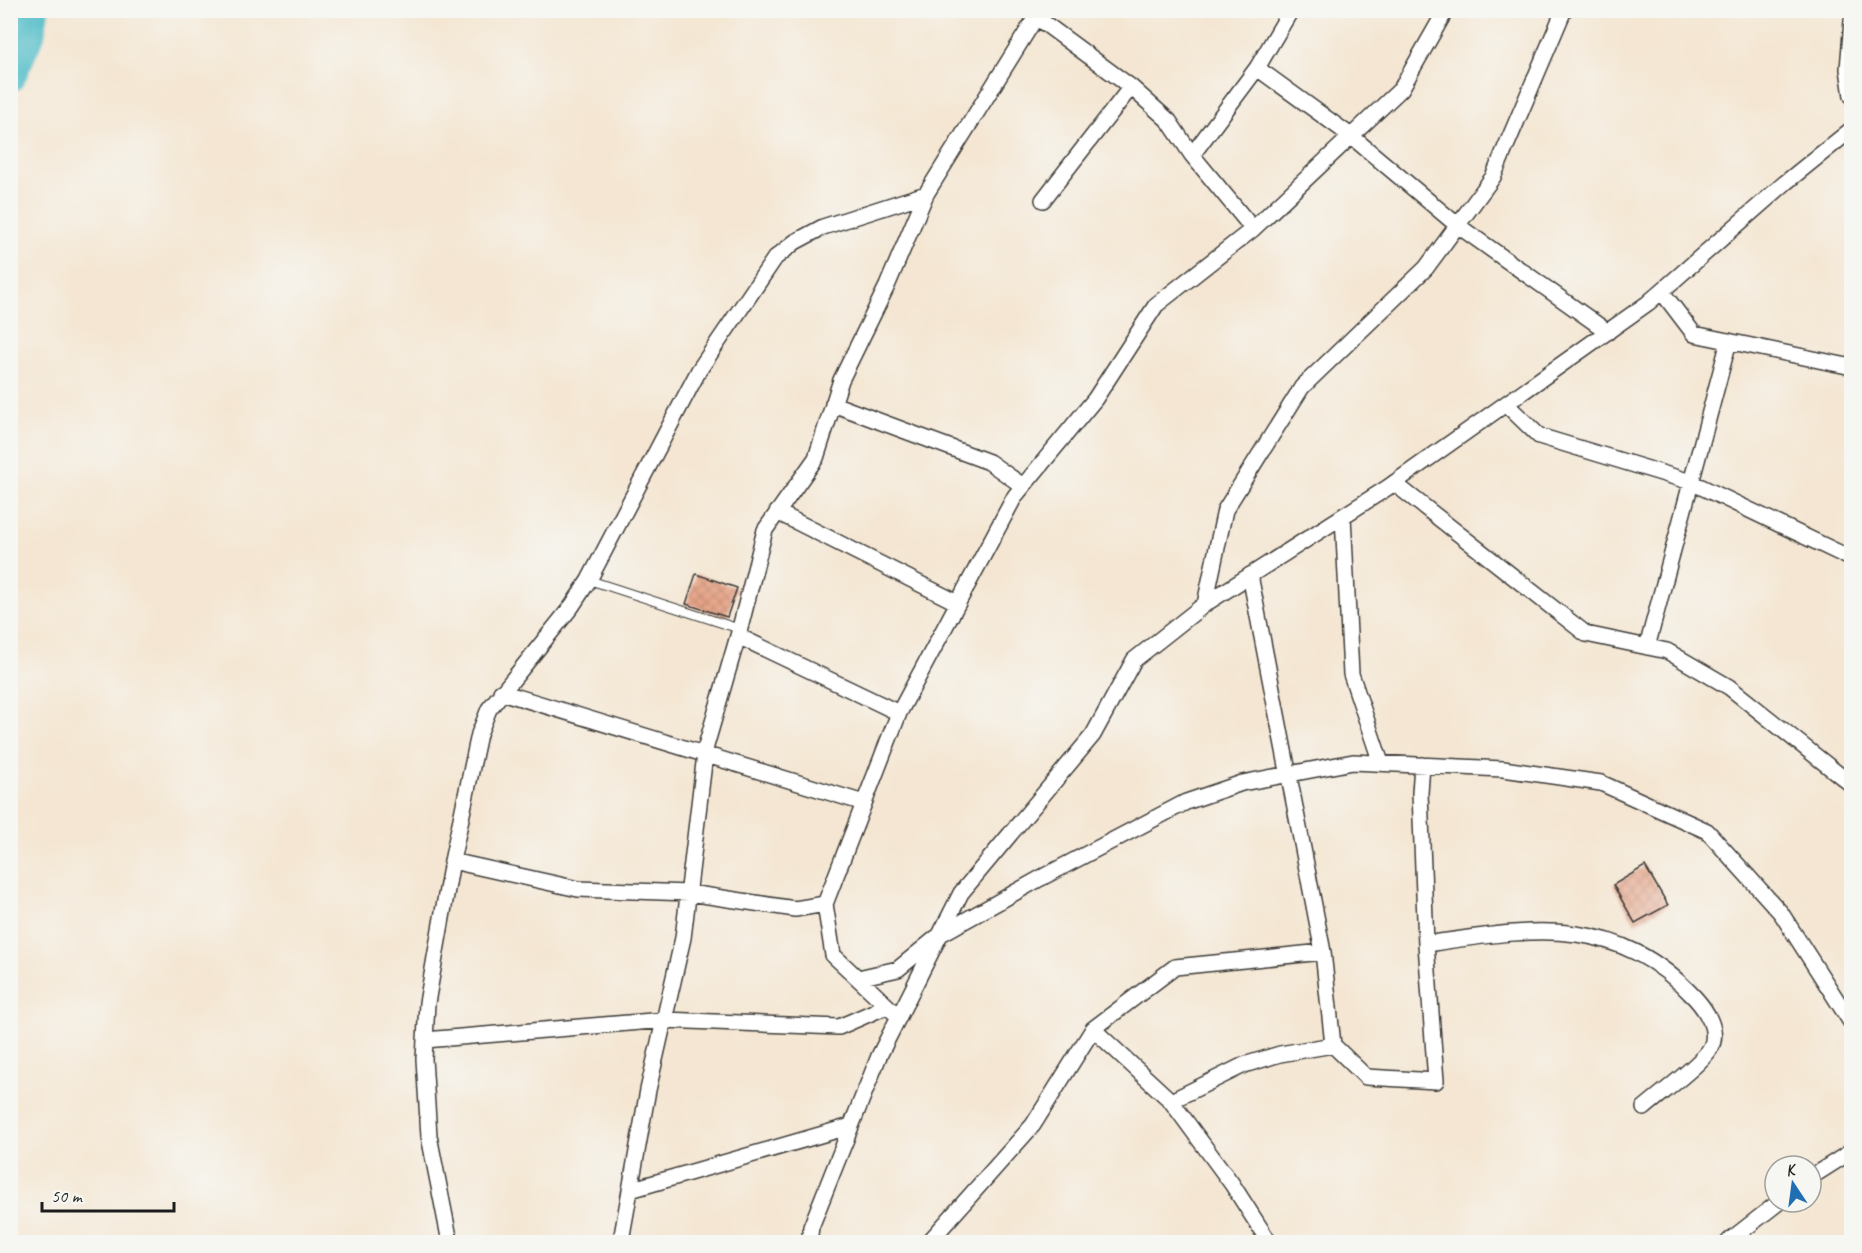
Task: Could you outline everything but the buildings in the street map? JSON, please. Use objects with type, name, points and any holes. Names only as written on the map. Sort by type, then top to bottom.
[{"type":"street","points":[[1191,155],[1257,68],[1291,10]]},
{"type":"street","points":[[899,1017],[833,955],[825,904],[899,713],[1014,496],[1095,399],[1156,305],[1253,229],[1401,89],[1446,10]]},
{"type":"street","points":[[1205,604],[1225,510],[1302,387],[1426,268],[1493,177],[1564,10]]},
{"type":"street","points":[[624,1242],[622,1235],[630,1190],[683,938],[705,756],[765,530],[816,458],[841,380],[887,286],[926,194],[1029,14],[1131,87],[1169,121],[1191,155],[1253,229]]},
{"type":"street","points":[[1851,21],[1848,69],[1851,96]]},
{"type":"street","points":[[1257,68],[1351,136],[1457,225],[1608,332]]},
{"type":"street","points":[[1043,200],[1131,87]]},
{"type":"street","points":[[809,1242],[811,1227],[879,1056],[961,893],[1093,735],[1134,660],[1205,604],[1394,483],[1608,332],[1662,292],[1792,177],[1851,129]]},
{"type":"street","points":[[450,1242],[429,1136],[424,1040],[427,1003],[452,861],[479,734],[489,709],[572,606],[589,580],[699,370],[776,258],[795,242],[822,226],[926,194]]},
{"type":"street","points":[[1662,292],[1694,333],[1851,367]]},
{"type":"street","points":[[1647,647],[1729,341]]},
{"type":"street","points":[[1506,404],[1539,436],[1691,482],[1851,559]]},
{"type":"street","points":[[833,405],[989,462],[1023,486]]},
{"type":"street","points":[[1394,483],[1586,634],[1667,651],[1730,687],[1851,785]]},
{"type":"street","points":[[777,512],[958,603]]},
{"type":"street","points":[[1343,516],[1351,674],[1381,764]]},
{"type":"street","points":[[1250,575],[1323,952],[1333,1045],[1366,1077],[1436,1081],[1426,944],[1420,793],[1422,765]]},
{"type":"street","points":[[739,632],[899,713]]},
{"type":"street","points":[[501,692],[864,803]]},
{"type":"street","points":[[858,978],[897,969],[941,934],[1039,879],[1186,802],[1242,783],[1353,762],[1422,765],[1503,769],[1601,783],[1707,831],[1781,913],[1851,1024]]},
{"type":"street","points":[[452,861],[578,889],[689,893],[795,909],[825,904]]},
{"type":"street","points":[[1426,944],[1505,932],[1567,931],[1626,947],[1666,970],[1699,1002],[1713,1025],[1714,1040],[1708,1053],[1644,1108]]},
{"type":"street","points":[[929,1242],[1033,1125],[1093,1029],[1176,967],[1323,952]]},
{"type":"street","points":[[424,1040],[664,1020],[839,1027],[887,1006]]},
{"type":"street","points":[[1093,1029],[1171,1101],[1232,1184],[1269,1242]]},
{"type":"street","points":[[1171,1101],[1244,1065],[1280,1054],[1333,1045]]},
{"type":"street","points":[[630,1190],[851,1126]]},
{"type":"street","points":[[1823,1169],[1851,1150]]},
{"type":"street","points":[[1729,1241],[1764,1214]]},
{"type":"lane","points":[[589,580],[739,632]]},
{"type":"waterway","points":[[10,76],[29,34],[33,10]]}]
